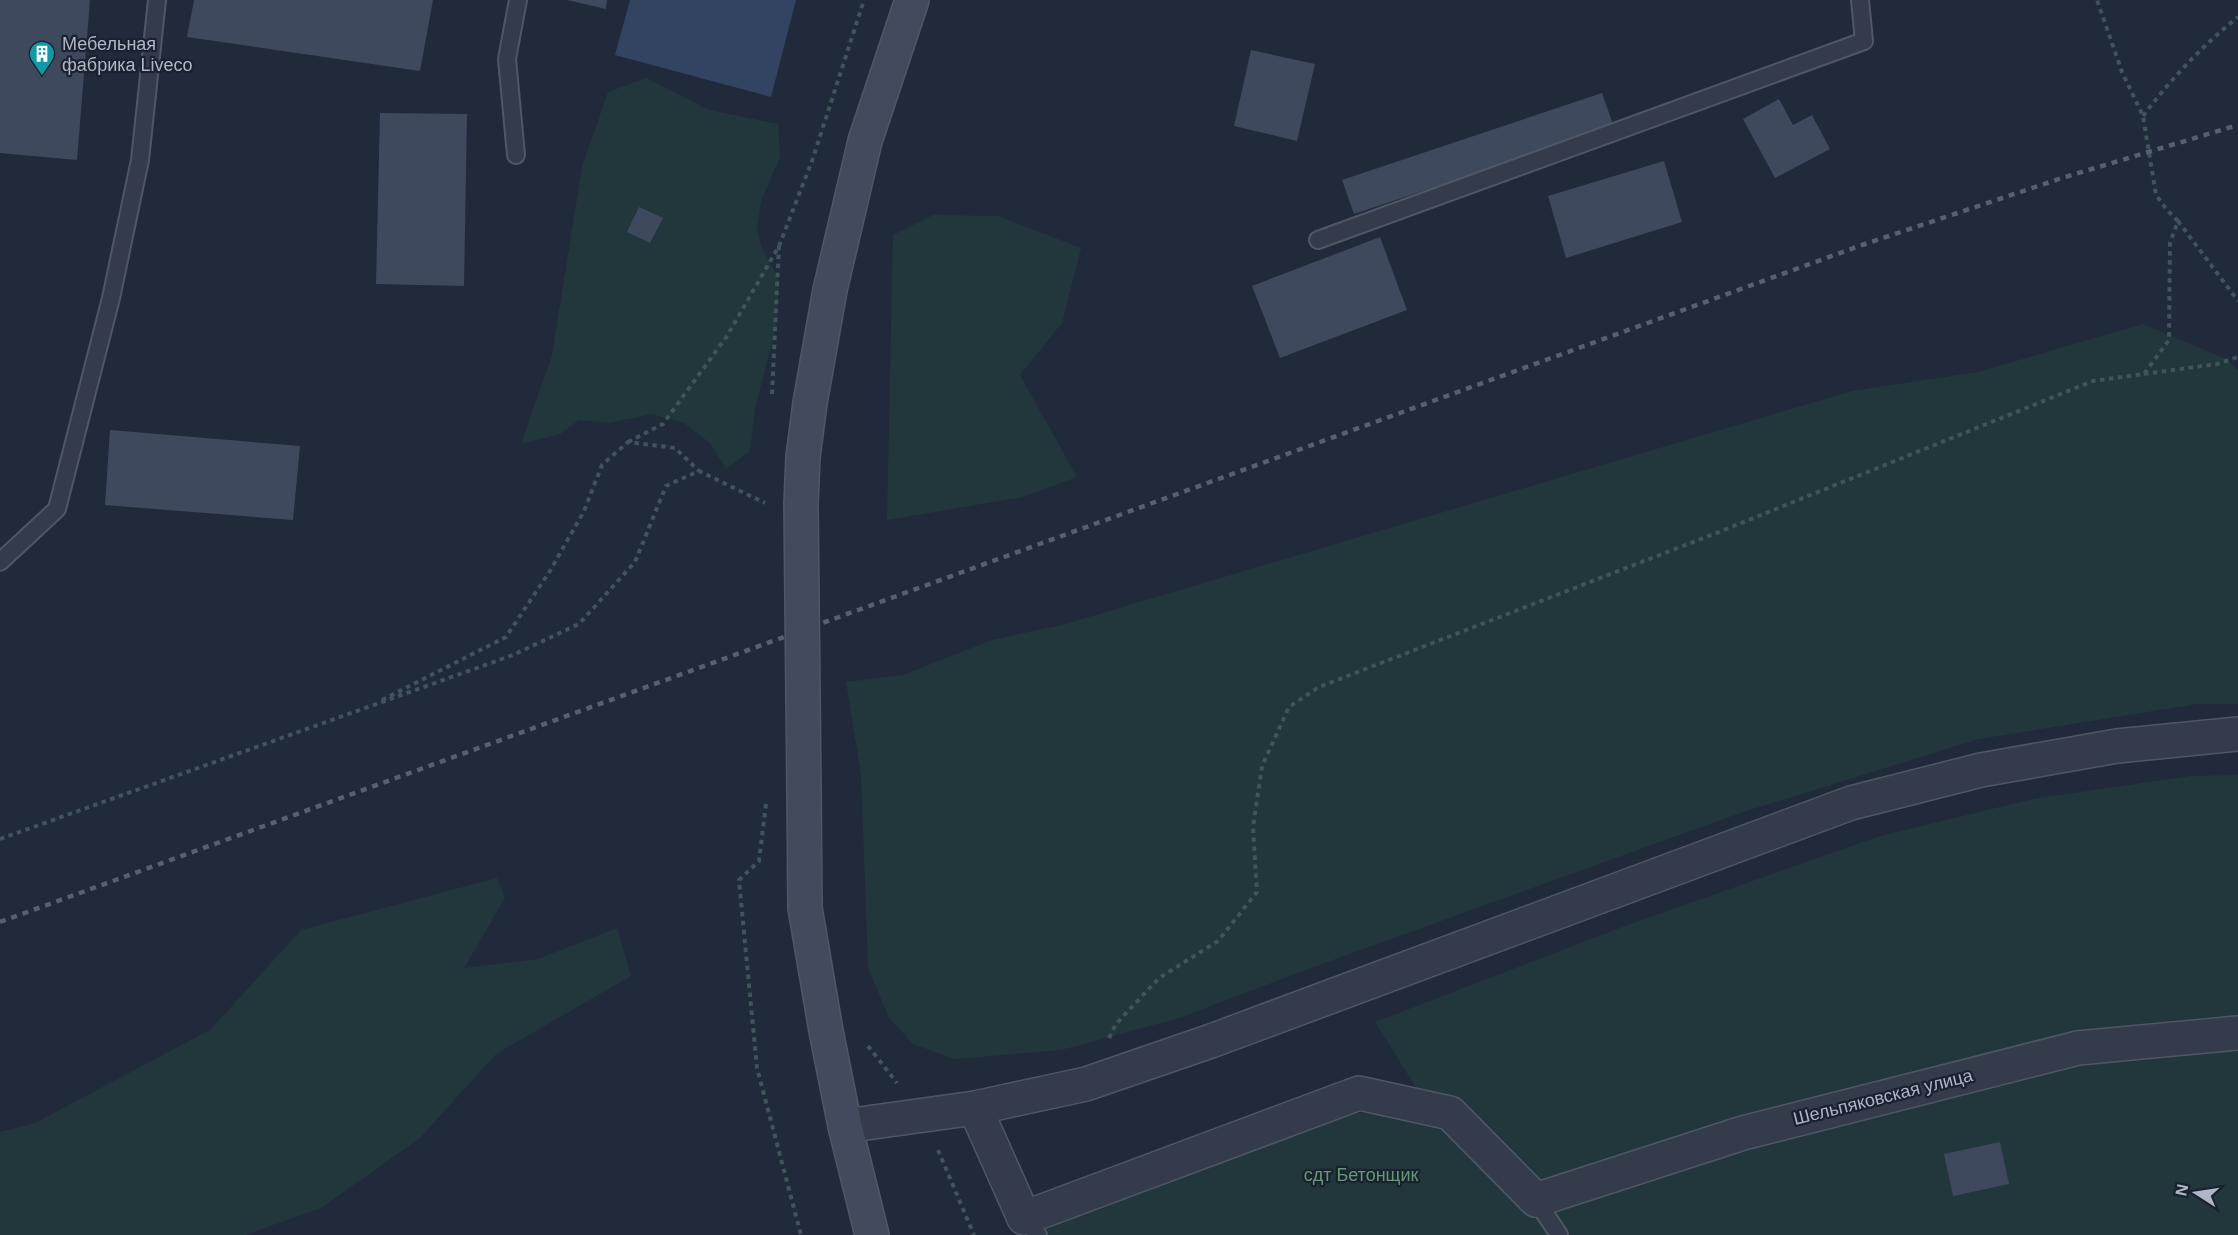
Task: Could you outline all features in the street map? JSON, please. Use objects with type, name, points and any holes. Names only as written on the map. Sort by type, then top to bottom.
[{"type":"main road","points":[[872,1235],[845,1126],[805,908],[801,504],[803,457],[830,290],[864,141],[912,0]]},
{"type":"street","points":[[845,1126],[975,1108],[1086,1084],[1222,1037],[1851,803],[1981,770],[2117,746],[2238,734]]},
{"type":"street","name":"Шельпяковская улица","points":[[1536,1200],[1743,1133],[2078,1048],[2238,1033]]},
{"type":"street","points":[[975,1108],[1031,1226],[1359,1093],[1450,1113],[1536,1200]]},
{"type":"lane","points":[[0,562],[57,510],[111,298],[140,160],[156,0]]},
{"type":"lane","points":[[516,155],[507,58],[518,0]]},
{"type":"lane","points":[[1318,240],[1864,41],[1860,0]]},
{"type":"lane","points":[[1536,1200],[1559,1235]]},
{"type":"path","points":[[368,708],[506,637],[550,572],[584,511],[602,465],[628,442],[663,424],[727,336],[779,246],[812,161],[864,0]]},
{"type":"path","points":[[2097,0],[2122,72],[2143,116],[2156,195],[2238,300]]},
{"type":"path","points":[[2143,116],[2170,80],[2217,34],[2238,17]]},
{"type":"path","points":[[2144,374],[2169,340],[2170,243],[2178,221]]},
{"type":"path","points":[[772,399],[779,246]]},
{"type":"path","points":[[1086,1084],[1116,1024],[1159,978],[1218,941],[1257,892],[1253,827],[1262,766],[1289,707],[1319,687],[1703,539],[2092,381],[2217,364],[2238,357]]},
{"type":"path","points":[[628,442],[675,448],[699,471],[768,504],[768,493]]},
{"type":"path","points":[[0,838],[513,655],[579,624],[635,562],[666,486],[699,471]]},
{"type":"path","points":[[766,803],[759,861],[739,880],[757,1068],[801,1235]]},
{"type":"path","points":[[923,1116],[974,1235]]},
{"type":"green space","points":[[646,78],[709,110],[778,124],[780,157],[761,201],[757,229],[761,246],[779,280],[776,328],[755,408],[750,451],[726,469],[710,443],[684,423],[652,414],[609,423],[579,420],[560,434],[521,444],[552,355],[582,167],[608,92]]},
{"type":"green space","points":[[933,215],[998,216],[1081,248],[1062,323],[1020,375],[1077,477],[1023,497],[887,520],[893,235]]},
{"type":"green space","points":[[2143,324],[2226,359],[2238,370],[2238,704],[2197,704],[1979,739],[1743,812],[1179,1018],[1061,1050],[955,1059],[913,1044],[889,1018],[868,967],[861,774],[846,682],[903,675],[992,640],[1062,625],[1852,391],[1978,372]]},
{"type":"green space","name":"сдт Бетонщик","points":[[2238,775],[2238,1235],[1022,1235],[1325,1112],[1433,1115],[1375,1022],[1625,926],[1880,836],[2033,799],[2190,776]]},
{"type":"green space","points":[[497,878],[505,898],[464,968],[538,959],[617,928],[631,976],[496,1054],[420,1138],[321,1208],[245,1235],[0,1235],[0,1132],[35,1123],[210,1030],[301,930]]},
{"type":"water","points":[[630,0],[796,0],[771,97],[615,55]]},
{"type":"building","name":"Мебельная фабрика Liveco","points":[[0,0],[90,0],[77,160],[0,153]]},
{"type":"building","points":[[194,0],[433,0],[420,71],[187,37]]},
{"type":"building","points":[[567,0],[607,0],[606,9]]},
{"type":"building","points":[[1251,50],[1315,64],[1297,141],[1234,126]]},
{"type":"building","points":[[1602,93],[1614,127],[1354,214],[1342,180]]},
{"type":"building","points":[[1779,99],[1793,125],[1812,115],[1830,149],[1775,178],[1743,119]]},
{"type":"building","points":[[380,113],[467,114],[464,286],[376,284]]},
{"type":"building","points":[[1664,161],[1682,222],[1566,258],[1548,196]]},
{"type":"building","points":[[639,207],[663,218],[650,243],[627,232]]},
{"type":"building","points":[[1380,237],[1407,310],[1280,358],[1252,286]]},
{"type":"building","points":[[110,430],[300,446],[293,520],[105,505]]},
{"type":"building","points":[[2000,1142],[2009,1184],[1953,1196],[1944,1154]]},
{"type":"railway","points":[[0,922],[1862,245],[2062,178],[2238,125]]},
{"type":"place","name":"Мебельная фабрика Liveco","points":[[42,77]]}]
